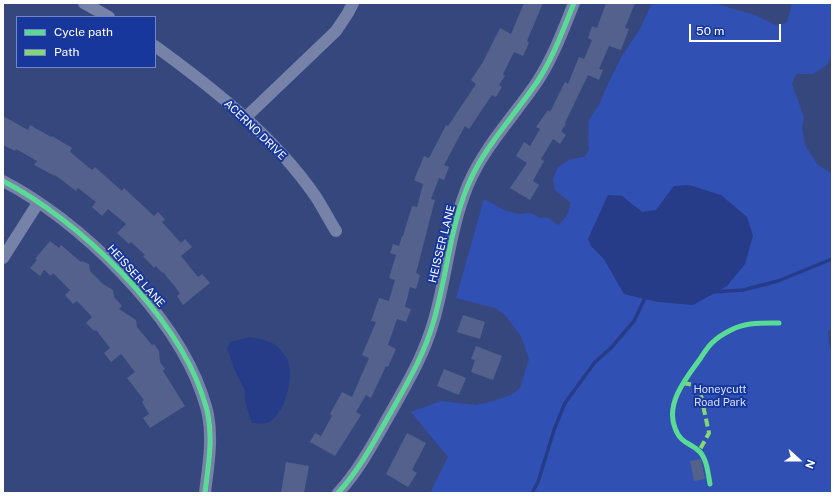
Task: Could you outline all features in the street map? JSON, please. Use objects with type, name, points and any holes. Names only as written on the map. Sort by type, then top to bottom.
[{"type":"street","points":[[84,3],[107,16]]},
{"type":"street","points":[[245,118],[336,31],[353,3]]},
{"type":"street","name":"HEISSER LANE","points":[[338,493],[368,452],[418,364],[424,350],[435,318],[461,206],[476,169],[488,149],[538,81],[547,65],[574,3]]},
{"type":"street","name":"ACERNO DRIVE","points":[[156,47],[194,75],[245,118],[288,163],[316,197],[336,231]]},
{"type":"street","name":"HEISSER LANE","points":[[3,181],[69,224],[98,251],[129,282],[160,318],[183,352],[197,381],[208,414],[210,443],[205,493]]},
{"type":"street","points":[[3,258],[38,203]]},
{"type":"green space","name":"Honeycutt Road Park","points":[[653,3],[713,3],[755,15],[778,26],[787,22],[792,3],[832,3],[832,54],[827,65],[813,74],[796,74],[792,84],[804,117],[802,127],[805,145],[817,164],[832,174],[832,329],[828,331],[829,345],[832,349],[832,493],[430,493],[448,457],[411,412],[441,401],[476,405],[511,395],[520,388],[529,359],[521,336],[504,314],[495,308],[456,298],[484,199],[506,211],[520,214],[530,213],[541,218],[547,217],[558,225],[563,220],[567,215],[570,202],[555,190],[553,179],[558,167],[571,159],[584,157],[589,150],[589,120],[599,105],[622,56],[641,27]],"holes":[[[674,186],[658,302],[624,294],[604,259],[591,246],[590,234],[608,195],[622,196],[642,212],[656,210]]]},
{"type":"shaded area","points":[[689,185],[721,195],[747,217],[753,236],[745,264],[727,286],[693,305],[658,302],[624,294],[604,259],[591,246],[588,239],[608,195],[622,196],[642,212],[656,210],[674,186]]},
{"type":"shaded area","points":[[250,337],[266,341],[279,348],[287,358],[289,365],[290,373],[288,392],[285,401],[281,409],[271,421],[262,424],[252,423],[245,402],[245,391],[235,371],[227,348],[230,342]]},
{"type":"building","points":[[524,3],[543,3],[527,41],[529,43],[523,56],[514,52],[503,74],[505,76],[499,85],[502,87],[496,97],[492,95],[469,129],[465,126],[444,165],[449,167],[444,180],[439,178],[431,199],[435,200],[416,273],[420,275],[416,289],[410,287],[405,307],[411,309],[406,322],[397,319],[388,345],[396,349],[388,367],[386,366],[371,398],[366,395],[356,412],[361,415],[335,456],[310,442],[315,433],[321,436],[332,416],[330,414],[342,392],[352,397],[369,358],[362,355],[376,322],[371,321],[379,298],[389,301],[395,280],[389,278],[396,255],[390,253],[393,244],[399,246],[412,206],[417,207],[423,184],[414,180],[424,156],[429,158],[446,125],[448,126],[476,84],[471,80],[483,62],[500,28],[511,34]]},
{"type":"building","points":[[606,3],[635,3],[625,28],[629,29],[621,50],[609,46],[599,69],[603,70],[599,80],[588,75],[565,123],[566,124],[561,131],[566,135],[560,144],[553,139],[541,159],[544,161],[533,181],[539,185],[530,200],[510,188],[527,163],[516,156],[524,142],[530,146],[540,129],[536,127],[548,110],[550,112],[565,82],[568,84],[579,57],[584,59],[592,40],[588,38],[592,26],[597,28]]},
{"type":"building","points":[[3,116],[28,130],[30,125],[72,148],[70,152],[92,170],[95,167],[122,191],[124,188],[154,216],[158,212],[165,219],[162,222],[181,243],[185,239],[192,247],[181,256],[198,277],[202,274],[210,283],[183,305],[177,296],[180,293],[163,272],[162,273],[156,266],[154,268],[143,256],[145,255],[131,242],[129,244],[117,233],[126,224],[108,209],[102,216],[92,207],[96,202],[78,188],[76,191],[55,175],[34,165],[37,161],[16,149],[15,151],[3,145]]},
{"type":"building","points":[[50,241],[59,248],[61,245],[81,262],[82,261],[89,264],[90,271],[103,284],[113,290],[114,297],[122,306],[119,309],[136,320],[137,327],[159,351],[160,362],[165,369],[163,371],[185,406],[150,428],[143,418],[149,414],[142,402],[144,400],[127,378],[135,372],[121,354],[111,362],[104,353],[110,348],[96,330],[94,331],[86,323],[92,317],[77,301],[73,304],[65,295],[70,290],[53,273],[51,276],[44,270],[40,276],[30,268],[37,260],[35,259]]},
{"type":"building","points":[[463,315],[485,322],[480,339],[457,332]]},
{"type":"building","points":[[476,346],[502,356],[493,380],[471,372],[475,360],[471,359]]},
{"type":"building","points":[[444,369],[466,378],[459,395],[437,386]]},
{"type":"building","points":[[407,433],[426,443],[412,470],[417,473],[408,487],[386,474]]},
{"type":"building","points":[[701,459],[705,479],[694,481],[690,461]]},
{"type":"building","points":[[286,462],[309,466],[304,493],[281,493]]},
{"type":"waterway","points":[[712,292],[743,290],[778,281],[832,259]]},
{"type":"waterway","points":[[532,493],[538,482],[554,430],[565,403],[595,362],[611,348],[634,321],[645,298],[648,297]]},
{"type":"marked path","points":[[683,383],[694,385],[700,391],[709,433],[699,451]]},
{"type":"cycle path","points":[[338,493],[346,484],[373,444],[410,378],[426,345],[434,320],[457,218],[468,185],[482,158],[543,73],[574,3]]},
{"type":"cycle path","points":[[3,181],[32,198],[62,219],[92,244],[147,301],[170,332],[189,363],[208,412],[210,444],[205,493]]},
{"type":"cycle path","points":[[710,484],[707,467],[702,455],[697,449],[680,438],[677,434],[673,419],[675,400],[689,374],[711,344],[719,337],[737,327],[754,324],[779,323]]}]
